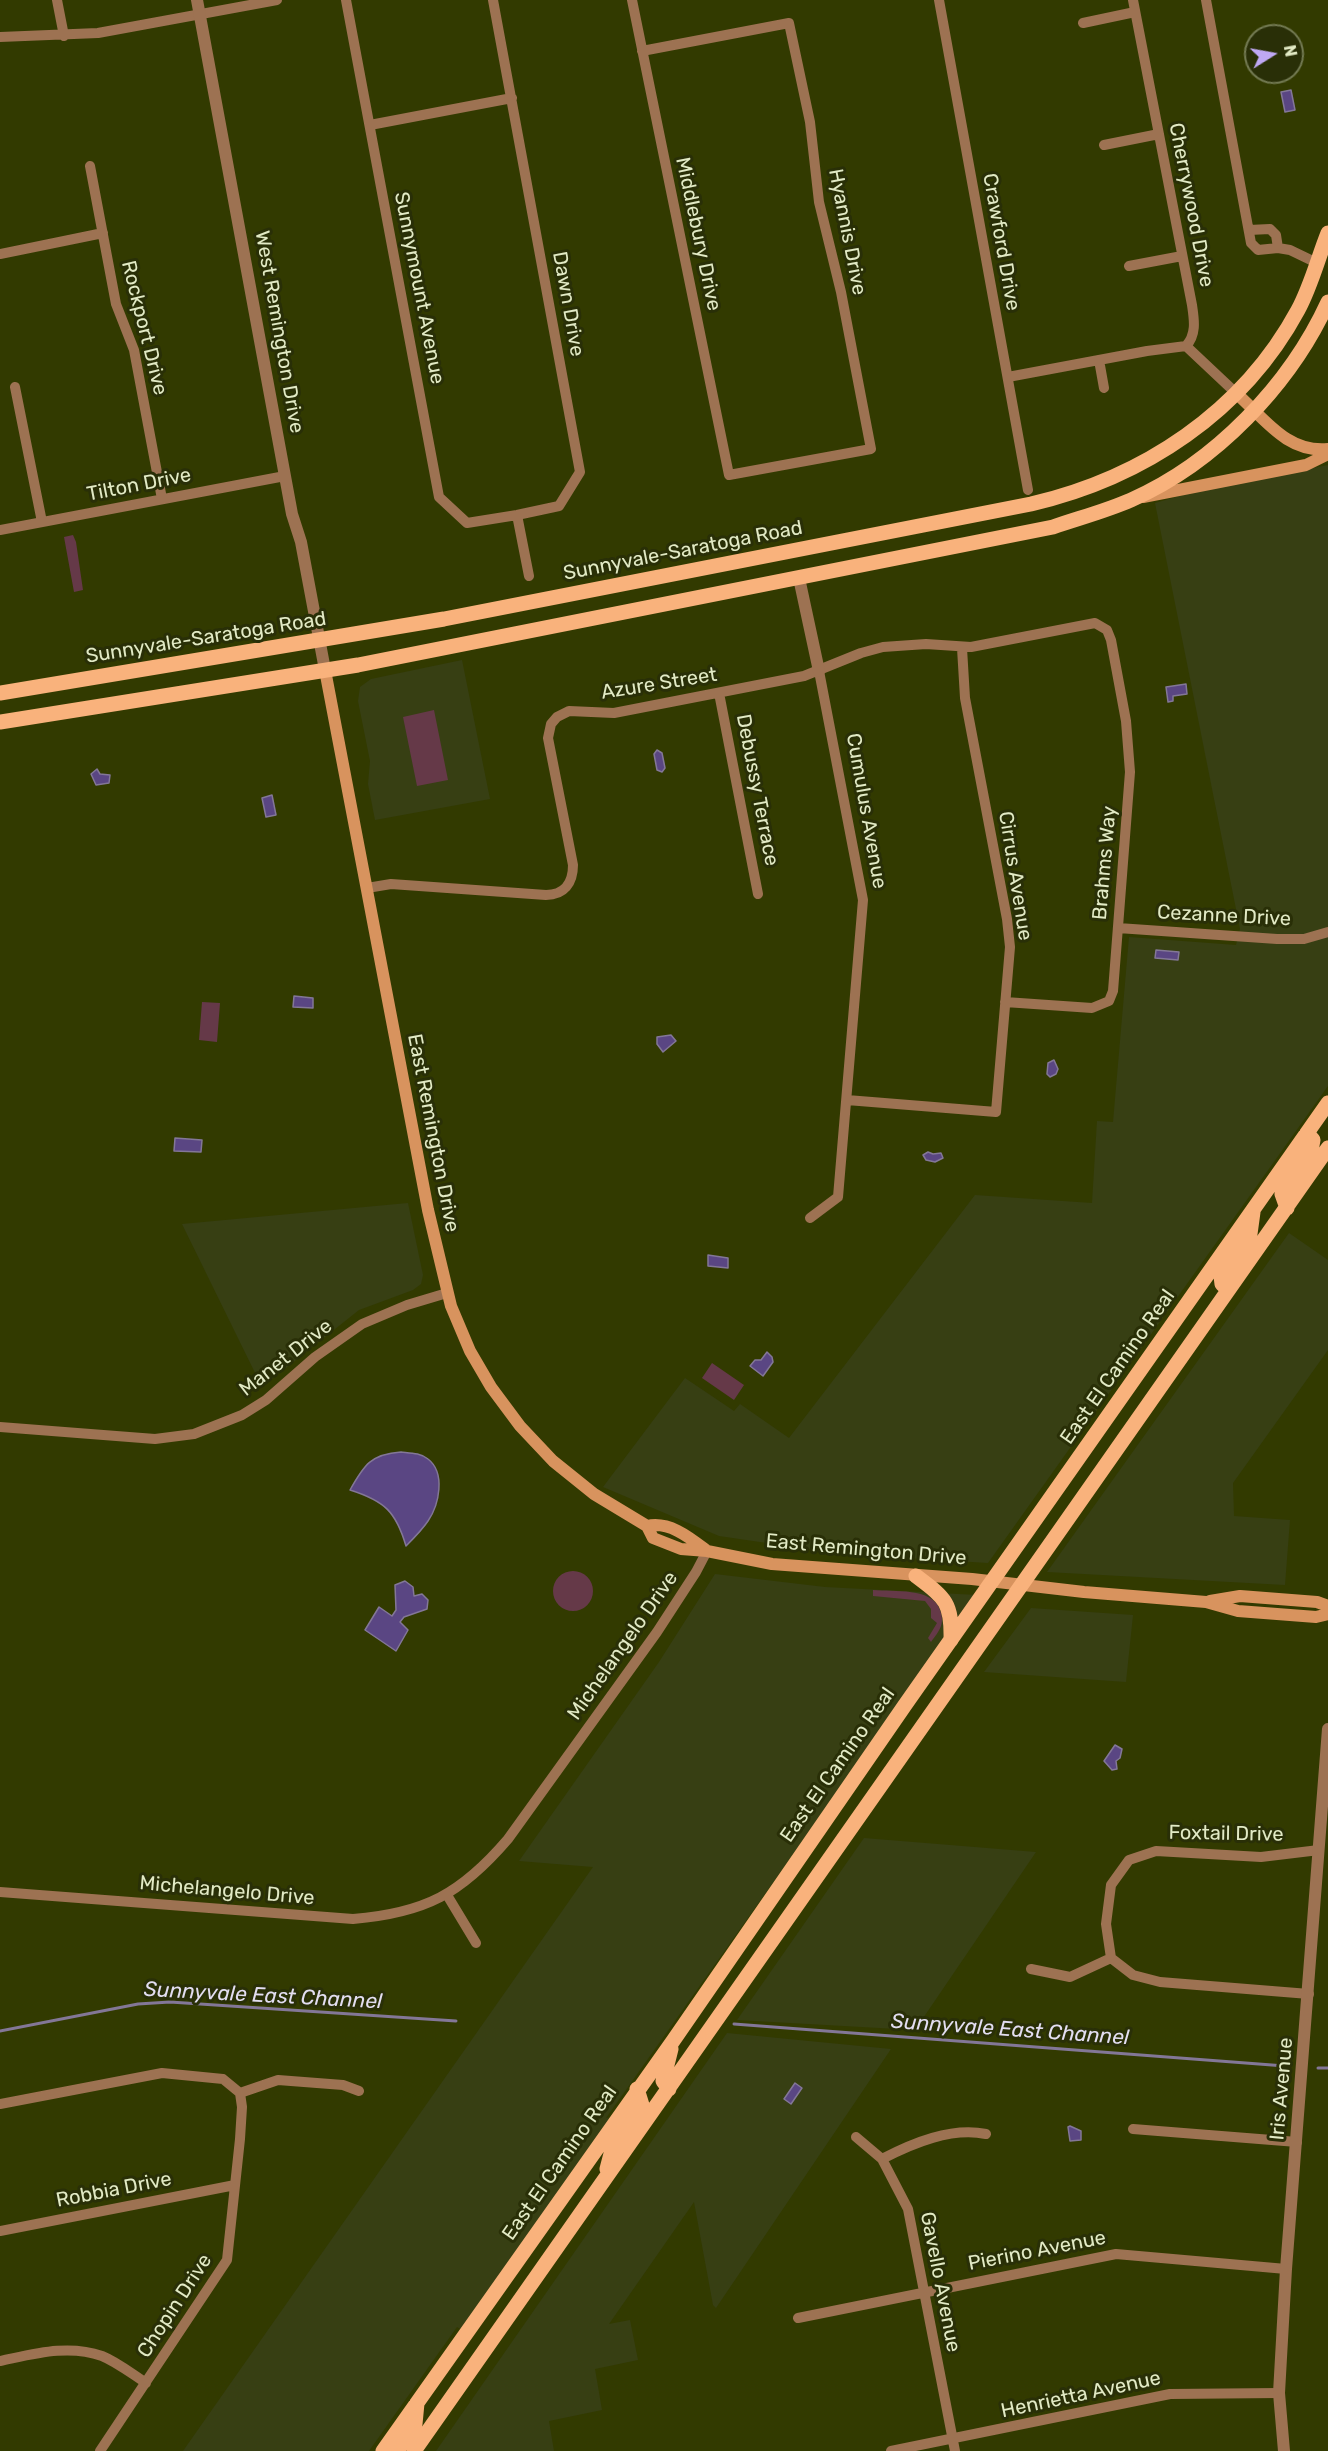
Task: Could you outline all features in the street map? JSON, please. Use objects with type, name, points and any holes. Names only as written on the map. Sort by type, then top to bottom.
[{"type":"main road","name":"Sunnyvale-Saratoga Road","points":[[0,693],[320,640],[536,601],[1061,497],[1110,480],[1161,453],[1237,394],[1270,356],[1299,308],[1328,233]]},
{"type":"main road","points":[[1131,500],[1167,480],[1202,456],[1256,410],[1281,381],[1314,333],[1328,302]]},
{"type":"main road","points":[[1237,394],[1292,444],[1306,448],[1328,449]]},
{"type":"main road","points":[[0,722],[441,649],[1053,527],[1131,500],[1306,465],[1328,454]]},
{"type":"main road","name":"East Remington Drive","points":[[325,670],[428,1210],[447,1293],[460,1328],[479,1367],[520,1426],[574,1479],[594,1494],[647,1526],[659,1523],[687,1535],[707,1551],[772,1564],[994,1581],[1206,1602]]},
{"type":"main road","name":"East El Camino Real","points":[[383,2451],[673,2041],[1328,1103]]},
{"type":"main road","points":[[1287,1208],[1282,1194],[1311,1151],[1313,1140],[1307,1132]]},
{"type":"main road","points":[[414,2451],[1328,1148]]},
{"type":"main road","points":[[1228,1290],[1221,1284],[1221,1276],[1250,1234],[1254,1209]]},
{"type":"main road","points":[[916,1576],[940,1594],[948,1604],[951,1616],[951,1640]]},
{"type":"main road","points":[[1206,1602],[1240,1596],[1317,1602],[1328,1606]]},
{"type":"main road","points":[[1206,1602],[1238,1611],[1316,1617],[1328,1614]]},
{"type":"main road","points":[[669,2089],[663,2081],[673,2041]]},
{"type":"main road","points":[[602,2183],[612,2150],[642,2105],[637,2089]]},
{"type":"main road","points":[[397,2451],[415,2424],[417,2403]]},
{"type":"street","points":[[57,0],[64,36]]},
{"type":"street","name":"West Remington Drive","points":[[197,0],[292,514],[302,542],[325,670]]},
{"type":"street","points":[[0,37],[64,36],[127,29],[277,0]]},
{"type":"street","name":"Sunnymount Avenue","points":[[346,0],[439,497],[467,522],[517,515]]},
{"type":"street","name":"Dawn Drive","points":[[493,0],[580,472],[559,506],[517,515]]},
{"type":"street","name":"Middlebury Drive","points":[[632,0],[729,475]]},
{"type":"street","name":"Crawford Drive","points":[[939,0],[1028,490]]},
{"type":"street","name":"Cherrywood Drive","points":[[1133,0],[1194,321],[1191,341],[1186,346]]},
{"type":"street","points":[[1206,0],[1251,243],[1255,249],[1290,250],[1317,263]]},
{"type":"street","points":[[1083,22],[1136,12]]},
{"type":"street","name":"Hyannis Drive","points":[[642,51],[789,23],[810,122],[819,202],[841,292],[871,449],[729,475]]},
{"type":"street","points":[[370,125],[512,98]]},
{"type":"street","points":[[1104,145],[1159,134]]},
{"type":"street","name":"Rockport Drive","points":[[90,166],[116,304],[134,350],[162,500]]},
{"type":"street","points":[[1249,230],[1265,228],[1272,230],[1276,235],[1278,248]]},
{"type":"street","points":[[0,254],[103,233]]},
{"type":"street","points":[[1129,266],[1182,256]]},
{"type":"street","points":[[1008,377],[1186,346],[1237,394]]},
{"type":"street","points":[[1099,360],[1104,388]]},
{"type":"street","points":[[15,387],[42,522]]},
{"type":"street","name":"Tilton Drive","points":[[0,530],[285,476]]},
{"type":"street","points":[[517,515],[529,576]]},
{"type":"street","name":"Cumulus Avenue","points":[[799,578],[863,900],[848,1100],[838,1197],[810,1218]]},
{"type":"street","name":"Azure Street","points":[[367,888],[391,884],[546,895],[561,892],[569,885],[573,865],[548,738],[551,724],[557,717],[569,711],[614,713],[804,676],[861,653],[883,648],[926,644],[962,648],[1088,624],[1095,623],[1102,626]]},
{"type":"street","name":"Brahms Way","points":[[1005,1002],[1092,1008],[1108,1001],[1113,991],[1130,755],[1111,640],[1102,626]]},
{"type":"street","name":"Cirrus Avenue","points":[[848,1100],[996,1112],[1010,947],[1007,919],[964,698],[962,648]]},
{"type":"street","name":"Debussy Terrace","points":[[719,693],[758,894]]},
{"type":"street","name":"Cezanne Drive","points":[[1118,928],[1277,939],[1304,939],[1328,932]]},
{"type":"street","name":"Manet Drive","points":[[0,1428],[155,1439],[194,1434],[242,1416],[266,1400],[315,1357],[362,1324],[406,1305],[447,1293]]},
{"type":"street","name":"Michelangelo Drive","points":[[0,1892],[353,1919],[393,1915],[420,1908],[447,1895],[484,1867],[508,1839],[657,1632],[707,1551]]},
{"type":"street","name":"Iris Avenue","points":[[1284,2451],[1279,2393],[1286,2269],[1328,1730]]},
{"type":"street","name":"Foxtail Drive","points":[[1112,1958],[1106,1924],[1112,1886],[1129,1860],[1156,1851],[1261,1857],[1319,1850]]},
{"type":"street","points":[[447,1895],[476,1943]]},
{"type":"street","points":[[1030,1969],[1070,1977],[1112,1958],[1133,1975],[1160,1982],[1308,1994]]},
{"type":"street","points":[[0,2104],[162,2073],[223,2079],[240,2093],[278,2080],[343,2085],[359,2091]]},
{"type":"street","name":"Chopin Drive","points":[[100,2451],[227,2260],[242,2107],[240,2093]]},
{"type":"street","points":[[1133,2129],[1297,2142]]},
{"type":"street","points":[[882,2159],[916,2142],[971,2131],[987,2134]]},
{"type":"street","name":"Gavello Avenue","points":[[856,2137],[882,2159],[908,2209],[954,2446]]},
{"type":"street","name":"Robbia Drive","points":[[0,2231],[235,2185]]},
{"type":"street","name":"Pierino Avenue","points":[[798,2318],[1116,2254],[1286,2269]]},
{"type":"street","points":[[0,2361],[52,2351],[78,2350],[104,2357],[146,2383]]},
{"type":"street","name":"Henrietta Avenue","points":[[891,2451],[954,2446],[1170,2394],[1279,2393]]},
{"type":"shaded area","points":[[1291,90],[1295,110],[1285,112],[1281,92]]},
{"type":"shaded area","points":[[1328,465],[1328,1086],[988,1563],[842,1554],[719,1536],[603,1487],[685,1378],[734,1411],[740,1404],[789,1438],[975,1195],[1092,1203],[1097,1121],[1113,1122],[1129,937],[1236,945],[1240,929],[1155,503],[1190,493]]},
{"type":"shaded area","points":[[73,535],[83,590],[74,592],[64,537]]},
{"type":"shaded area","points":[[462,660],[490,799],[375,820],[368,784],[370,761],[358,701],[360,687],[371,679]]},
{"type":"shaded area","points":[[1186,684],[1187,694],[1173,696],[1173,701],[1168,702],[1166,687]]},
{"type":"shaded area","points":[[434,710],[448,780],[417,786],[403,717]]},
{"type":"shaded area","points":[[657,750],[662,753],[665,768],[662,772],[657,770],[654,754]]},
{"type":"shaded area","points":[[97,769],[100,774],[110,775],[109,783],[96,785],[91,774]]},
{"type":"shaded area","points":[[272,795],[276,815],[266,817],[262,798]]},
{"type":"shaded area","points":[[1156,950],[1179,952],[1178,960],[1155,958]]},
{"type":"shaded area","points":[[294,996],[313,998],[313,1008],[293,1007]]},
{"type":"shaded area","points":[[202,1002],[220,1003],[217,1042],[199,1040]]},
{"type":"shaded area","points":[[671,1035],[676,1041],[663,1052],[657,1044],[657,1037]]},
{"type":"shaded area","points":[[1054,1060],[1058,1069],[1056,1074],[1050,1077],[1047,1074],[1048,1063]]},
{"type":"shaded area","points":[[175,1138],[202,1140],[201,1152],[174,1151]]},
{"type":"shaded area","points":[[928,1152],[941,1153],[943,1158],[935,1162],[926,1160],[923,1155]]},
{"type":"shaded area","points":[[408,1203],[423,1275],[421,1284],[413,1290],[359,1310],[262,1387],[182,1224]]},
{"type":"shaded area","points":[[1289,1233],[1328,1260],[1328,1350],[1233,1483],[1234,1516],[1290,1520],[1285,1585],[1047,1572]]},
{"type":"shaded area","points":[[708,1255],[728,1258],[728,1268],[708,1266]]},
{"type":"shaded area","points":[[767,1352],[773,1362],[763,1376],[750,1366],[755,1360],[761,1360]]},
{"type":"shaded area","points":[[712,1363],[744,1385],[734,1400],[702,1378]]},
{"type":"shaded area","points":[[401,1452],[419,1454],[428,1459],[434,1465],[439,1481],[438,1498],[432,1514],[423,1528],[406,1546],[398,1524],[387,1509],[372,1499],[350,1490],[364,1468],[375,1458]]},
{"type":"shaded area","points":[[573,1571],[581,1572],[587,1577],[592,1583],[592,1599],[587,1605],[581,1610],[573,1611],[565,1610],[559,1605],[554,1599],[553,1591],[554,1583],[559,1577],[565,1572]]},
{"type":"shaded area","points":[[715,1574],[825,1587],[977,1595],[606,2118],[618,2116],[466,2332],[457,2327],[369,2451],[183,2451],[593,1867],[519,1861],[659,1662]]},
{"type":"shaded area","points":[[405,1581],[413,1587],[414,1596],[422,1594],[428,1600],[427,1609],[404,1617],[400,1622],[408,1630],[396,1651],[365,1630],[379,1607],[392,1616],[396,1610],[395,1585]]},
{"type":"shaded area","points":[[873,1590],[921,1594],[936,1603],[940,1610],[942,1623],[931,1642],[928,1638],[937,1623],[931,1618],[931,1609],[925,1601],[873,1596]]},
{"type":"shaded area","points":[[1031,1608],[1133,1615],[1126,1682],[984,1672]]},
{"type":"shaded area","points":[[1115,1745],[1122,1749],[1120,1758],[1116,1761],[1117,1769],[1112,1770],[1104,1761]]},
{"type":"shaded area","points":[[864,1838],[1036,1852],[915,2030],[737,2020]]},
{"type":"shaded area","points":[[727,2033],[891,2049],[716,2308],[713,2305],[694,2202],[609,2324],[630,2320],[638,2360],[595,2369],[602,2410],[549,2421],[554,2451],[436,2451]]},
{"type":"shaded area","points":[[795,2083],[802,2088],[791,2104],[784,2099]]},
{"type":"shaded area","points":[[1068,2127],[1081,2131],[1081,2140],[1070,2141]]},
{"type":"waterway","name":"Sunnyvale East Channel","points":[[0,2031],[138,2004],[170,2002],[456,2021]]},
{"type":"waterway","name":"Sunnyvale East Channel","points":[[734,2024],[1285,2066]]},
{"type":"waterway","name":"Sunnyvale East Channel","points":[[1318,2068],[1328,2068]]}]
